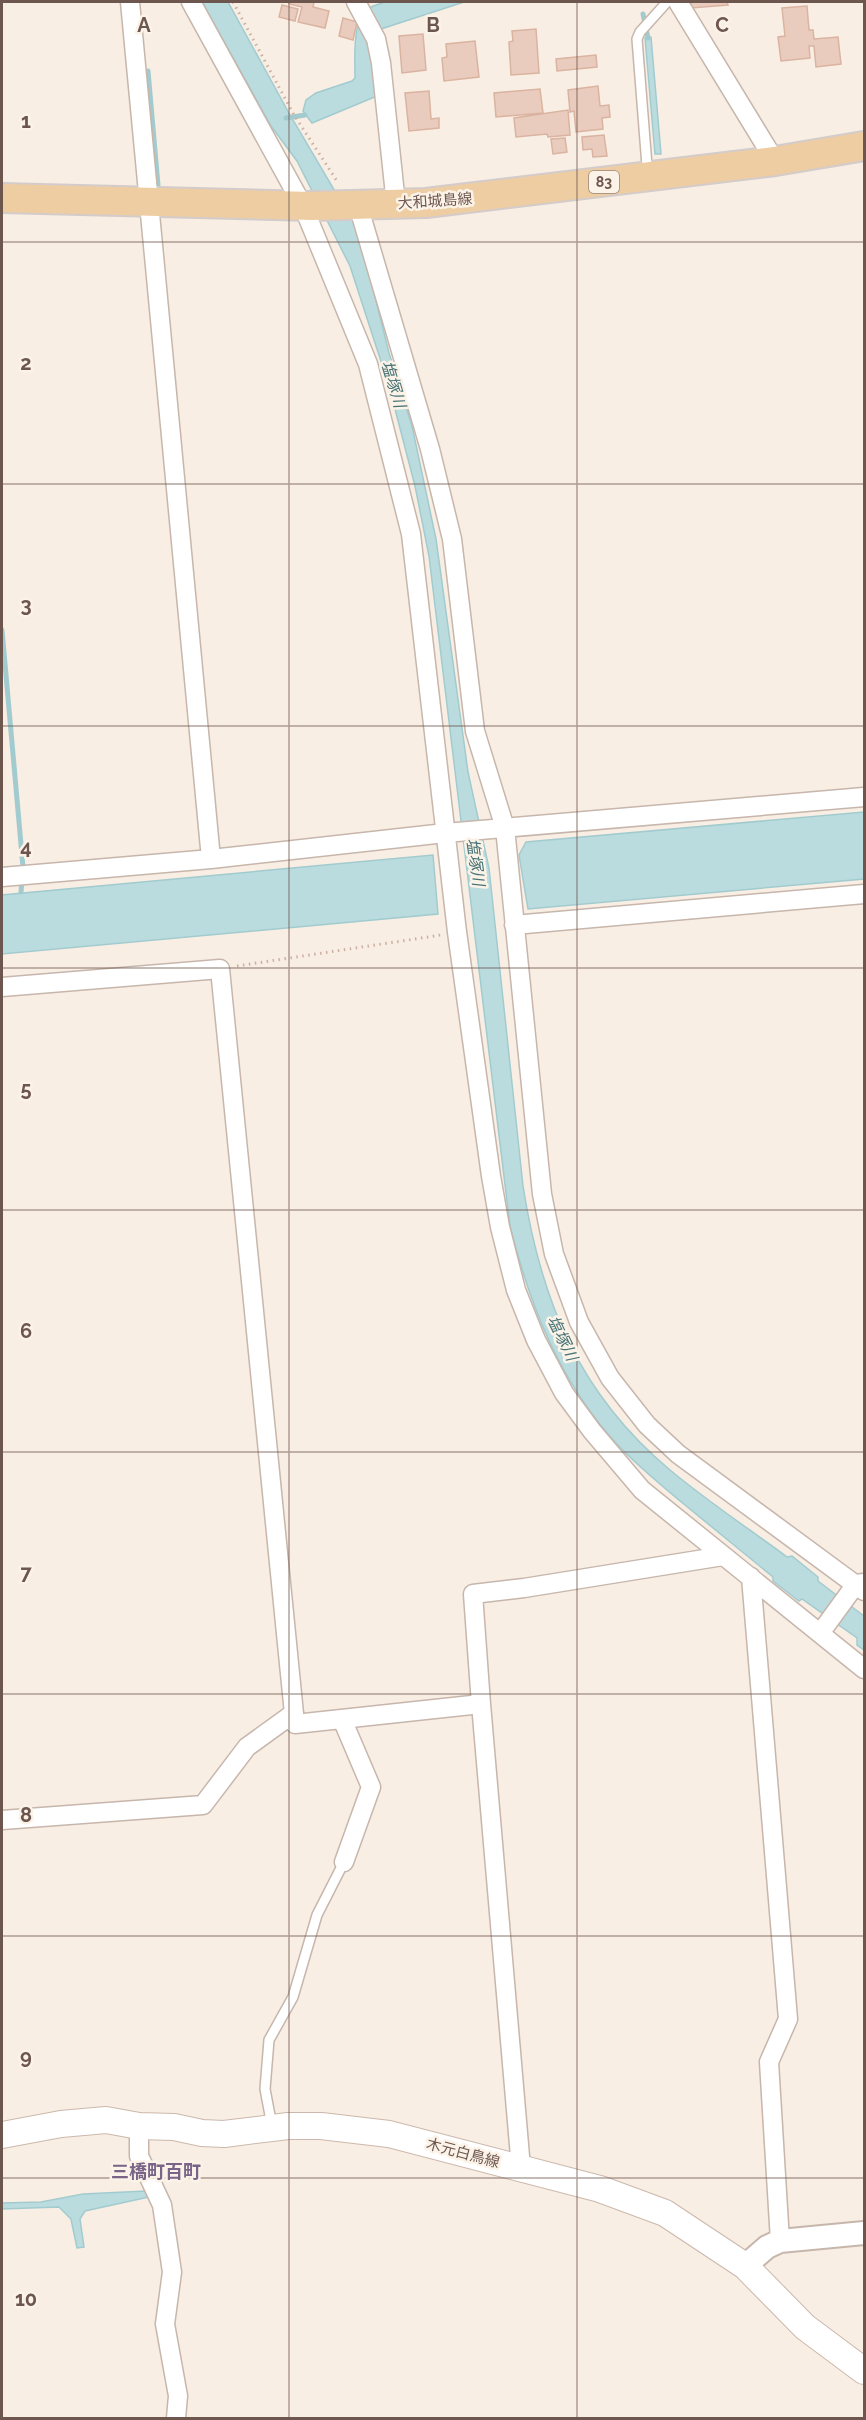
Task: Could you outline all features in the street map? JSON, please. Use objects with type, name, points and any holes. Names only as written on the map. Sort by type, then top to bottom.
[{"type":"main road","name":"大和城島線","points":[[2,198],[308,206],[396,204],[527,192],[774,161],[864,146]]},
{"type":"main road","name":"木元白鳥線","points":[[2,2135],[61,2124],[106,2120],[139,2126],[174,2127],[202,2133],[321,2126],[389,2134],[600,2189],[664,2213],[745,2266],[805,2327],[864,2371]]},
{"type":"street","points":[[130,2],[211,859]]},
{"type":"street","points":[[191,2],[308,206],[368,364],[411,534],[457,932],[491,1176],[500,1227],[516,1290],[536,1340],[564,1393],[642,1490],[821,1632],[864,1669]]},
{"type":"street","points":[[356,2],[375,39],[381,63],[396,204]]},
{"type":"street","points":[[678,2],[774,161]]},
{"type":"street","points":[[351,205],[430,449],[452,539],[475,731],[505,828],[542,1194],[554,1254],[579,1323],[610,1378],[647,1425],[678,1454],[858,1588],[821,1632]]},
{"type":"street","points":[[2,877],[211,859],[445,833],[864,797]]},
{"type":"street","points":[[514,925],[864,894]]},
{"type":"street","points":[[2,987],[220,969],[295,1724],[480,1704]]},
{"type":"street","points":[[521,2168],[480,1704],[474,1594],[723,1556]]},
{"type":"street","points":[[751,1576],[788,2019],[769,2062],[780,2241]]},
{"type":"street","points":[[2,1820],[203,1804],[248,1747],[294,1713]]},
{"type":"street","points":[[342,1719],[370,1787],[344,1862]]},
{"type":"street","points":[[139,2126],[139,2156],[162,2205],[172,2272],[165,2324],[178,2396],[176,2418]]},
{"type":"street","points":[[745,2266],[767,2247],[780,2241],[864,2233]]},
{"type":"lane","points":[[647,166],[637,39],[640,32],[667,2]]},
{"type":"lane","points":[[272,2128],[265,2089],[269,2040],[293,1997],[317,1915],[344,1862]]},
{"type":"path","points":[[233,2],[294,116],[351,205]]},
{"type":"path","points":[[220,969],[457,932]]},
{"type":"water","name":"塩塚川","points":[[202,2],[228,2],[290,115],[359,232],[389,353],[412,426],[436,539],[468,772],[489,868],[523,1186],[541,1268],[553,1306],[569,1343],[588,1377],[611,1410],[638,1441],[713,1504],[787,1557],[792,1556],[818,1577],[818,1581],[864,1616],[864,1650],[857,1645],[857,1638],[802,1599],[799,1601],[773,1581],[773,1577],[622,1450],[577,1392],[562,1367],[537,1313],[510,1226],[429,556],[415,486],[389,386],[350,266],[297,161],[271,126]]},
{"type":"water","points":[[385,2],[464,2],[381,29],[369,38],[377,96],[312,123],[303,111],[306,100],[316,93],[355,78],[355,41],[362,14],[367,9]]},
{"type":"water","points":[[651,37],[661,154],[655,154],[645,38]]},
{"type":"water","points":[[864,812],[864,879],[528,909],[519,855],[526,842]]},
{"type":"water","points":[[433,855],[438,914],[2,954],[2,895]]},
{"type":"water","points":[[146,2191],[149,2197],[85,2211],[80,2219],[84,2247],[77,2248],[71,2219],[59,2207],[2,2209],[2,2203],[41,2202],[83,2194]]},
{"type":"building","points":[[289,2],[314,2],[313,7],[329,11],[325,28],[298,22],[302,7],[289,4]]},
{"type":"building","points":[[691,2],[727,2],[728,5],[691,8]]},
{"type":"building","points":[[282,5],[298,9],[295,21],[279,17]]},
{"type":"building","points":[[807,6],[809,30],[813,30],[814,39],[838,37],[841,64],[816,67],[814,46],[809,46],[810,58],[781,61],[778,37],[785,36],[782,8]]},
{"type":"building","points":[[343,18],[357,22],[353,40],[339,36]]},
{"type":"building","points":[[536,29],[539,73],[511,75],[509,42],[513,41],[512,31]]},
{"type":"building","points":[[423,34],[426,70],[402,73],[399,36]]},
{"type":"building","points":[[475,41],[479,77],[444,81],[442,58],[447,57],[446,44]]},
{"type":"building","points":[[596,55],[597,67],[557,71],[556,59]]},
{"type":"building","points":[[598,86],[600,106],[609,105],[610,117],[602,118],[603,129],[576,132],[574,111],[570,112],[568,90]]},
{"type":"building","points":[[540,89],[543,113],[496,117],[494,93]]},
{"type":"building","points":[[429,91],[431,119],[439,118],[439,128],[409,131],[405,93]]},
{"type":"building","points":[[568,110],[570,135],[548,137],[547,134],[516,137],[514,118]]},
{"type":"building","points":[[604,135],[607,156],[593,157],[592,149],[583,150],[582,137]]},
{"type":"building","points":[[565,138],[567,152],[553,154],[551,139]]},
{"type":"waterway","points":[[643,14],[648,38]]},
{"type":"waterway","points":[[148,71],[158,185]]},
{"type":"waterway","points":[[286,118],[305,115]]},
{"type":"waterway","points":[[2,630],[23,867],[21,892]]},
{"type":"district","name":"三橋町百町","points":[[156,2172]]}]
